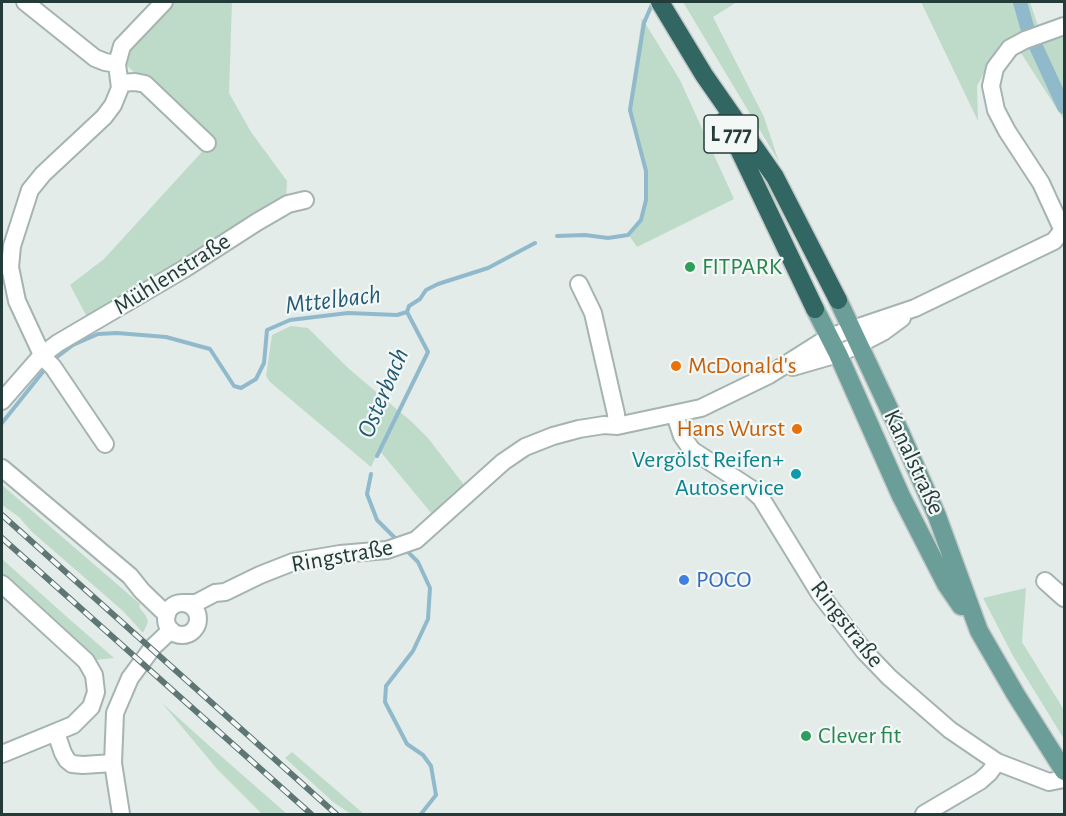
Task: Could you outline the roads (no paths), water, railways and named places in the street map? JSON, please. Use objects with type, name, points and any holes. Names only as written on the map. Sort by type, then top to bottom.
[{"type":"highway","name":"L 777","points":[[662,4],[704,75],[775,177],[838,300]]},
{"type":"highway","name":"L 777","points":[[704,75],[815,309]]},
{"type":"main road","name":"Kanalstraße","points":[[838,300],[937,516],[979,631]]},
{"type":"main road","name":"Kanalstraße","points":[[815,309],[902,496],[946,584],[979,631],[1016,696],[1065,771]]},
{"type":"street","points":[[25,2],[95,58],[117,64]]},
{"type":"street","points":[[105,444],[46,360],[17,301],[10,267],[12,246],[30,190],[43,174],[104,117],[113,105],[120,88],[117,64],[122,46],[164,2]]},
{"type":"street","points":[[856,336],[883,332],[915,308],[1054,241],[1064,232],[1041,183],[1007,131],[993,99],[992,86],[995,68],[1010,48],[1025,40],[1065,26]]},
{"type":"street","points":[[120,83],[145,84],[207,143]]},
{"type":"street","name":"Mühlenstraße","points":[[2,401],[46,360],[58,343],[184,269],[288,204],[305,200]]},
{"type":"street","points":[[579,284],[593,313],[617,426]]},
{"type":"street","name":"Ringstraße","points":[[174,613],[215,593],[225,592],[293,562],[402,546],[416,540],[503,462],[525,447],[579,429],[604,425],[617,426],[701,408],[769,375],[829,337],[856,336]]},
{"type":"street","name":"Ringstraße","points":[[769,375],[837,354],[856,336]]},
{"type":"street","name":"Ringstraße","points":[[675,415],[682,436],[692,450],[750,488],[760,498],[820,594],[864,651],[889,677],[950,730],[997,762],[1049,782],[1065,779]]},
{"type":"street","points":[[2,468],[130,576],[149,585],[174,613],[180,634],[191,632],[197,623],[197,618],[193,608],[174,613],[124,690],[114,723],[113,763],[121,814]]},
{"type":"street","points":[[1046,581],[1065,597]]},
{"type":"street","points":[[2,584],[86,661],[94,675],[96,692],[91,707],[73,725],[2,754]]},
{"type":"street","name":"Ringstraße","points":[[197,623],[202,612],[219,601],[225,592]]},
{"type":"street","points":[[56,733],[63,753],[72,764],[113,763]]},
{"type":"street","points":[[924,814],[980,781],[997,762]]},
{"type":"waterway","name":"Mttelbach","points":[[557,236],[585,235],[608,238],[628,235],[641,220],[646,200],[646,171],[630,110],[644,23],[653,2]]},
{"type":"waterway","points":[[1020,2],[1027,27],[1064,107]]},
{"type":"waterway","name":"Mttelbach","points":[[53,360],[73,345],[98,334],[117,333],[166,337],[210,349],[234,386],[241,388],[256,379],[264,363],[267,330],[290,320],[348,313],[397,315],[407,312],[409,306],[420,299],[426,290],[488,268],[535,243]]},
{"type":"waterway","name":"Osterbach","points":[[377,456],[428,352],[407,312]]},
{"type":"waterway","name":"Mttelbach","points":[[2,423],[46,368]]},
{"type":"waterway","name":"Osterbach","points":[[371,474],[367,494],[377,520],[398,541]]},
{"type":"waterway","name":"Osterbach","points":[[405,549],[418,562],[430,588],[428,619],[413,651],[386,686],[385,702],[407,744],[423,755],[431,766],[436,795],[421,814]]},
{"type":"railway","points":[[2,515],[336,814]]},
{"type":"railway","points":[[2,538],[311,814]]},
{"type":"place","name":"FITPARK","points":[[690,267]]},
{"type":"place","name":"McDonald's","points":[[676,366]]},
{"type":"place","name":"Hans Wurst","points":[[797,429]]},
{"type":"place","name":"Vergölst Reifen+ Autoservice","points":[[796,474]]},
{"type":"place","name":"POCO","points":[[684,580]]},
{"type":"place","name":"Clever fit","points":[[806,736]]}]
